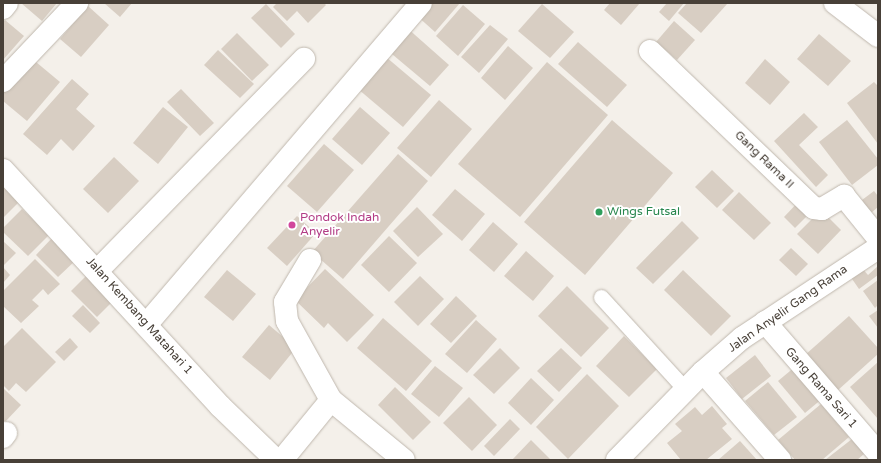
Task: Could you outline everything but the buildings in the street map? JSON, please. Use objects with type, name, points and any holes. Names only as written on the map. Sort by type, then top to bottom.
[{"type":"street","points":[[3,8],[7,3]]},
{"type":"street","points":[[3,81],[77,3]]},
{"type":"street","points":[[146,325],[421,3]]},
{"type":"street","points":[[835,3],[878,36]]},
{"type":"street","name":"Gang Rama II","points":[[650,51],[814,208],[822,208],[844,196],[878,238]]},
{"type":"street","points":[[98,270],[304,59]]},
{"type":"street","name":"Jalan Kembang Matahari 1","points":[[3,170],[98,270],[220,406],[276,460]]},
{"type":"street","name":"Jalan Anyelir Gang Rama","points":[[617,460],[703,372],[742,338],[878,248]]},
{"type":"street","points":[[310,260],[285,302],[287,320],[331,400],[404,460]]},
{"type":"street","name":"Gang Rama Sari 1","points":[[765,322],[878,453]]},
{"type":"street","points":[[703,372],[780,460]]},
{"type":"street","points":[[282,460],[331,400]]},
{"type":"lane","points":[[601,297],[685,390]]},
{"type":"place","name":"Wings Futsal","points":[[599,212]]},
{"type":"place","name":"Pondok Indah Anyelir","points":[[292,225]]}]
